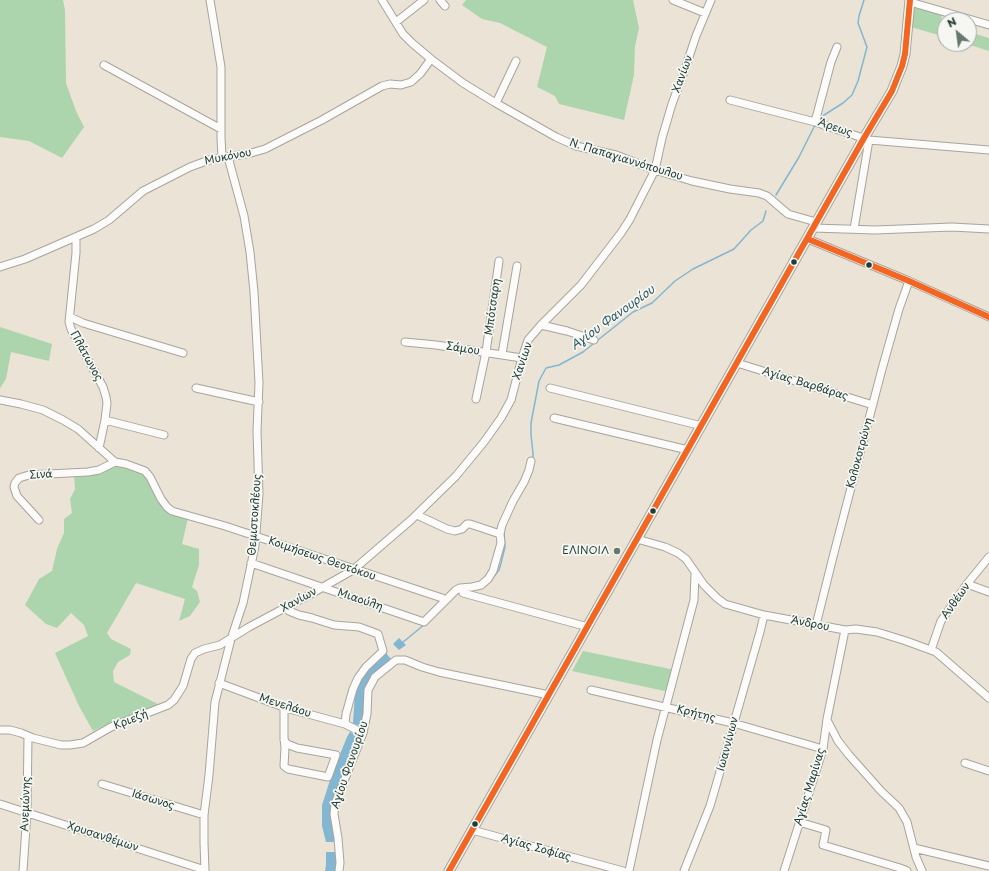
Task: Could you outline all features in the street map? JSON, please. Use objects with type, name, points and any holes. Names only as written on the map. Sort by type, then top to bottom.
[{"type":"main road","points":[[449,871],[892,91],[905,54],[910,1]]},
{"type":"street","name":"Θεμιστοκλέους","points":[[205,870],[204,815],[215,702],[231,639],[243,603],[255,546],[258,502],[257,431],[259,402],[256,318],[250,252],[241,202],[225,157],[221,129],[221,67],[210,0]]},
{"type":"street","name":"Ν. Παπαγιαννόπουλου","points":[[382,0],[412,43],[431,59],[496,103],[556,137],[576,146],[616,155],[655,170],[712,186],[759,193],[767,196],[788,214],[815,225],[875,230],[952,227],[989,229]]},
{"type":"street","points":[[396,22],[424,0]]},
{"type":"street","points":[[673,0],[705,13]]},
{"type":"street","name":"Χανίων","points":[[231,639],[249,627],[353,570],[417,514],[475,455],[502,418],[511,400],[528,340],[581,285],[630,219],[655,170],[662,138],[672,104],[711,0]]},
{"type":"street","points":[[910,1],[989,25]]},
{"type":"street","points":[[818,123],[831,62],[837,47]]},
{"type":"street","name":"Μυκόνου","points":[[0,267],[25,259],[76,238],[109,220],[127,203],[153,185],[190,166],[209,160],[251,153],[265,149],[322,120],[386,84],[402,85],[411,82],[420,74],[431,59]]},
{"type":"street","points":[[496,103],[516,61]]},
{"type":"street","points":[[104,65],[221,129]]},
{"type":"street","name":"Άρεως","points":[[730,100],[818,123],[866,139],[989,150]]},
{"type":"street","points":[[854,229],[866,139]]},
{"type":"street","name":"Πλάτωνος","points":[[76,238],[70,317],[71,330],[103,387],[107,404],[100,448]]},
{"type":"street","points":[[808,239],[989,317]]},
{"type":"street","name":"Μπότσαρη","points":[[476,399],[486,352],[499,261]]},
{"type":"street","points":[[502,354],[517,266]]},
{"type":"street","name":"Κολοκοτρώνη","points":[[816,625],[899,309],[909,282]]},
{"type":"street","points":[[70,317],[83,323],[183,353]]},
{"type":"street","points":[[71,330],[74,324],[83,323]]},
{"type":"street","points":[[542,325],[594,340]]},
{"type":"street","name":"Σάμου","points":[[405,342],[502,354],[522,358]]},
{"type":"street","name":"Αγίας Βαρβάρας","points":[[737,363],[873,405]]},
{"type":"street","points":[[196,388],[259,402]]},
{"type":"street","points":[[550,388],[702,426]]},
{"type":"street","name":"Κοιμήσεως Θεοτόκου","points":[[0,400],[43,410],[78,429],[115,462],[126,464],[145,471],[150,477],[161,499],[172,511],[255,536],[353,570],[442,598],[445,601]]},
{"type":"street","points":[[554,418],[688,450]]},
{"type":"street","points":[[105,420],[164,435]]},
{"type":"street","points":[[445,601],[460,588],[476,586],[488,579],[493,571],[501,544],[500,534],[502,525],[512,501],[527,476],[531,461]]},
{"type":"street","name":"Σινά","points":[[39,520],[17,496],[14,487],[19,478],[29,475],[88,472],[99,470],[115,462]]},
{"type":"street","points":[[417,514],[447,528],[455,530],[462,529],[467,524],[470,524],[500,534]]},
{"type":"street","name":"Άνδρου","points":[[638,539],[665,547],[678,553],[686,559],[695,574],[707,588],[725,604],[764,615],[816,625],[845,630],[856,629],[877,632],[931,650],[936,652],[989,698]]},
{"type":"street","name":"Ανθέων","points":[[931,650],[941,621],[967,584],[989,557]]},
{"type":"street","name":"Μιαούλη","points":[[251,564],[424,622],[445,601]]},
{"type":"street","points":[[629,871],[666,706],[694,600],[695,574]]},
{"type":"street","points":[[967,584],[989,592]]},
{"type":"street","points":[[463,593],[588,627]]},
{"type":"street","name":"Αγίου Φανουρίου","points":[[286,607],[289,611],[299,615],[334,625],[359,627],[378,634],[383,651],[366,667],[358,678],[353,689],[346,714],[349,726]]},
{"type":"street","name":"Ιωαννίνων","points":[[684,871],[710,806],[764,615]]},
{"type":"street","name":"Αγίας Μαρίνας","points":[[784,871],[823,749],[827,719],[845,630]]},
{"type":"street","name":"Κριεζή","points":[[0,730],[10,730],[61,745],[70,746],[83,742],[111,727],[168,705],[174,700],[183,686],[191,659],[195,653],[220,645],[231,639]]},
{"type":"street","name":"Αγίου Φανουρίου","points":[[339,871],[340,863],[334,809],[362,732],[367,714],[368,690],[375,677],[396,660],[405,660],[439,672],[548,696]]},
{"type":"street","name":"Μενελάου","points":[[219,683],[284,708],[349,726],[362,732]]},
{"type":"street","name":"Κρήτης","points":[[591,690],[666,706],[733,723],[823,749]]},
{"type":"street","points":[[284,708],[284,740],[284,766],[285,768],[328,777],[336,755],[297,748],[287,744],[284,740]]},
{"type":"street","points":[[827,719],[838,742],[881,791],[899,808],[906,822],[916,857],[922,871]]},
{"type":"street","name":"Ανεμώνης","points":[[23,871],[28,736]]},
{"type":"street","points":[[965,763],[989,771]]},
{"type":"street","name":"Ιάσωνος","points":[[102,784],[204,815]]},
{"type":"street","name":"Χρυσανθέμων","points":[[0,804],[205,870]]},
{"type":"street","points":[[799,822],[826,830],[822,845],[907,871]]},
{"type":"street","name":"Αγίας Σοφίας","points":[[472,830],[609,869],[623,871]]},
{"type":"street","points":[[914,848],[989,866]]},
{"type":"green space","points":[[0,0],[63,0],[65,10],[66,83],[76,111],[84,127],[62,158],[29,141],[0,137]]},
{"type":"green space","points":[[466,0],[633,0],[639,28],[635,46],[634,75],[624,120],[559,104],[555,96],[537,87],[547,47],[500,23],[482,19],[462,5]]},
{"type":"green space","points":[[914,6],[938,12],[937,35],[911,27]]},
{"type":"green space","points":[[977,34],[989,38],[989,51],[977,47]]},
{"type":"green space","points":[[0,327],[52,344],[49,361],[11,352],[6,379],[0,388]]},
{"type":"green space","points":[[114,465],[139,472],[147,479],[163,508],[171,514],[188,518],[182,544],[199,549],[199,565],[192,587],[197,591],[200,602],[190,616],[179,621],[185,599],[136,583],[107,633],[111,639],[131,649],[130,655],[118,662],[113,671],[114,682],[160,705],[114,721],[93,731],[79,706],[55,653],[88,636],[84,625],[71,613],[57,628],[46,624],[25,605],[39,579],[52,571],[57,549],[64,533],[64,519],[72,513],[70,499],[75,489],[74,476],[103,471]]},
{"type":"green space","points":[[583,651],[675,670],[669,692],[572,671]]},
{"type":"water","points":[[399,638],[406,645],[399,650],[393,644]]},
{"type":"water","points":[[385,652],[391,659],[377,673],[364,710],[362,727],[353,723],[355,693],[358,680]]},
{"type":"water","points":[[350,732],[359,735],[334,802],[335,842],[326,842],[322,826],[322,805],[332,774]]},
{"type":"water","points":[[326,852],[335,852],[336,871],[325,871]]},
{"type":"waterway","name":"Αγίου Φανουρίου","points":[[819,120],[852,95],[858,81],[867,47],[858,23],[864,0]]},
{"type":"waterway","name":"Αγίου Φανουρίου","points":[[776,195],[799,157],[815,125]]},
{"type":"waterway","name":"Αγίου Φανουρίου","points":[[533,459],[531,423],[539,381],[546,368],[559,365],[583,352],[633,312],[652,303],[675,281],[693,269],[734,249],[751,230],[763,221],[766,211]]},
{"type":"waterway","name":"Αγίου Φανουρίου","points":[[491,580],[499,570],[501,563],[505,547],[504,531]]},
{"type":"waterway","name":"Αγίου Φανουρίου","points":[[402,643],[425,624]]},
{"type":"transit line","points":[[449,871],[892,91],[905,54],[910,0]]},
{"type":"transit line","points":[[808,239],[909,281],[989,317]]},
{"type":"place","name":"ΕΛΙΝΟΙΛ","points":[[617,551]]}]
